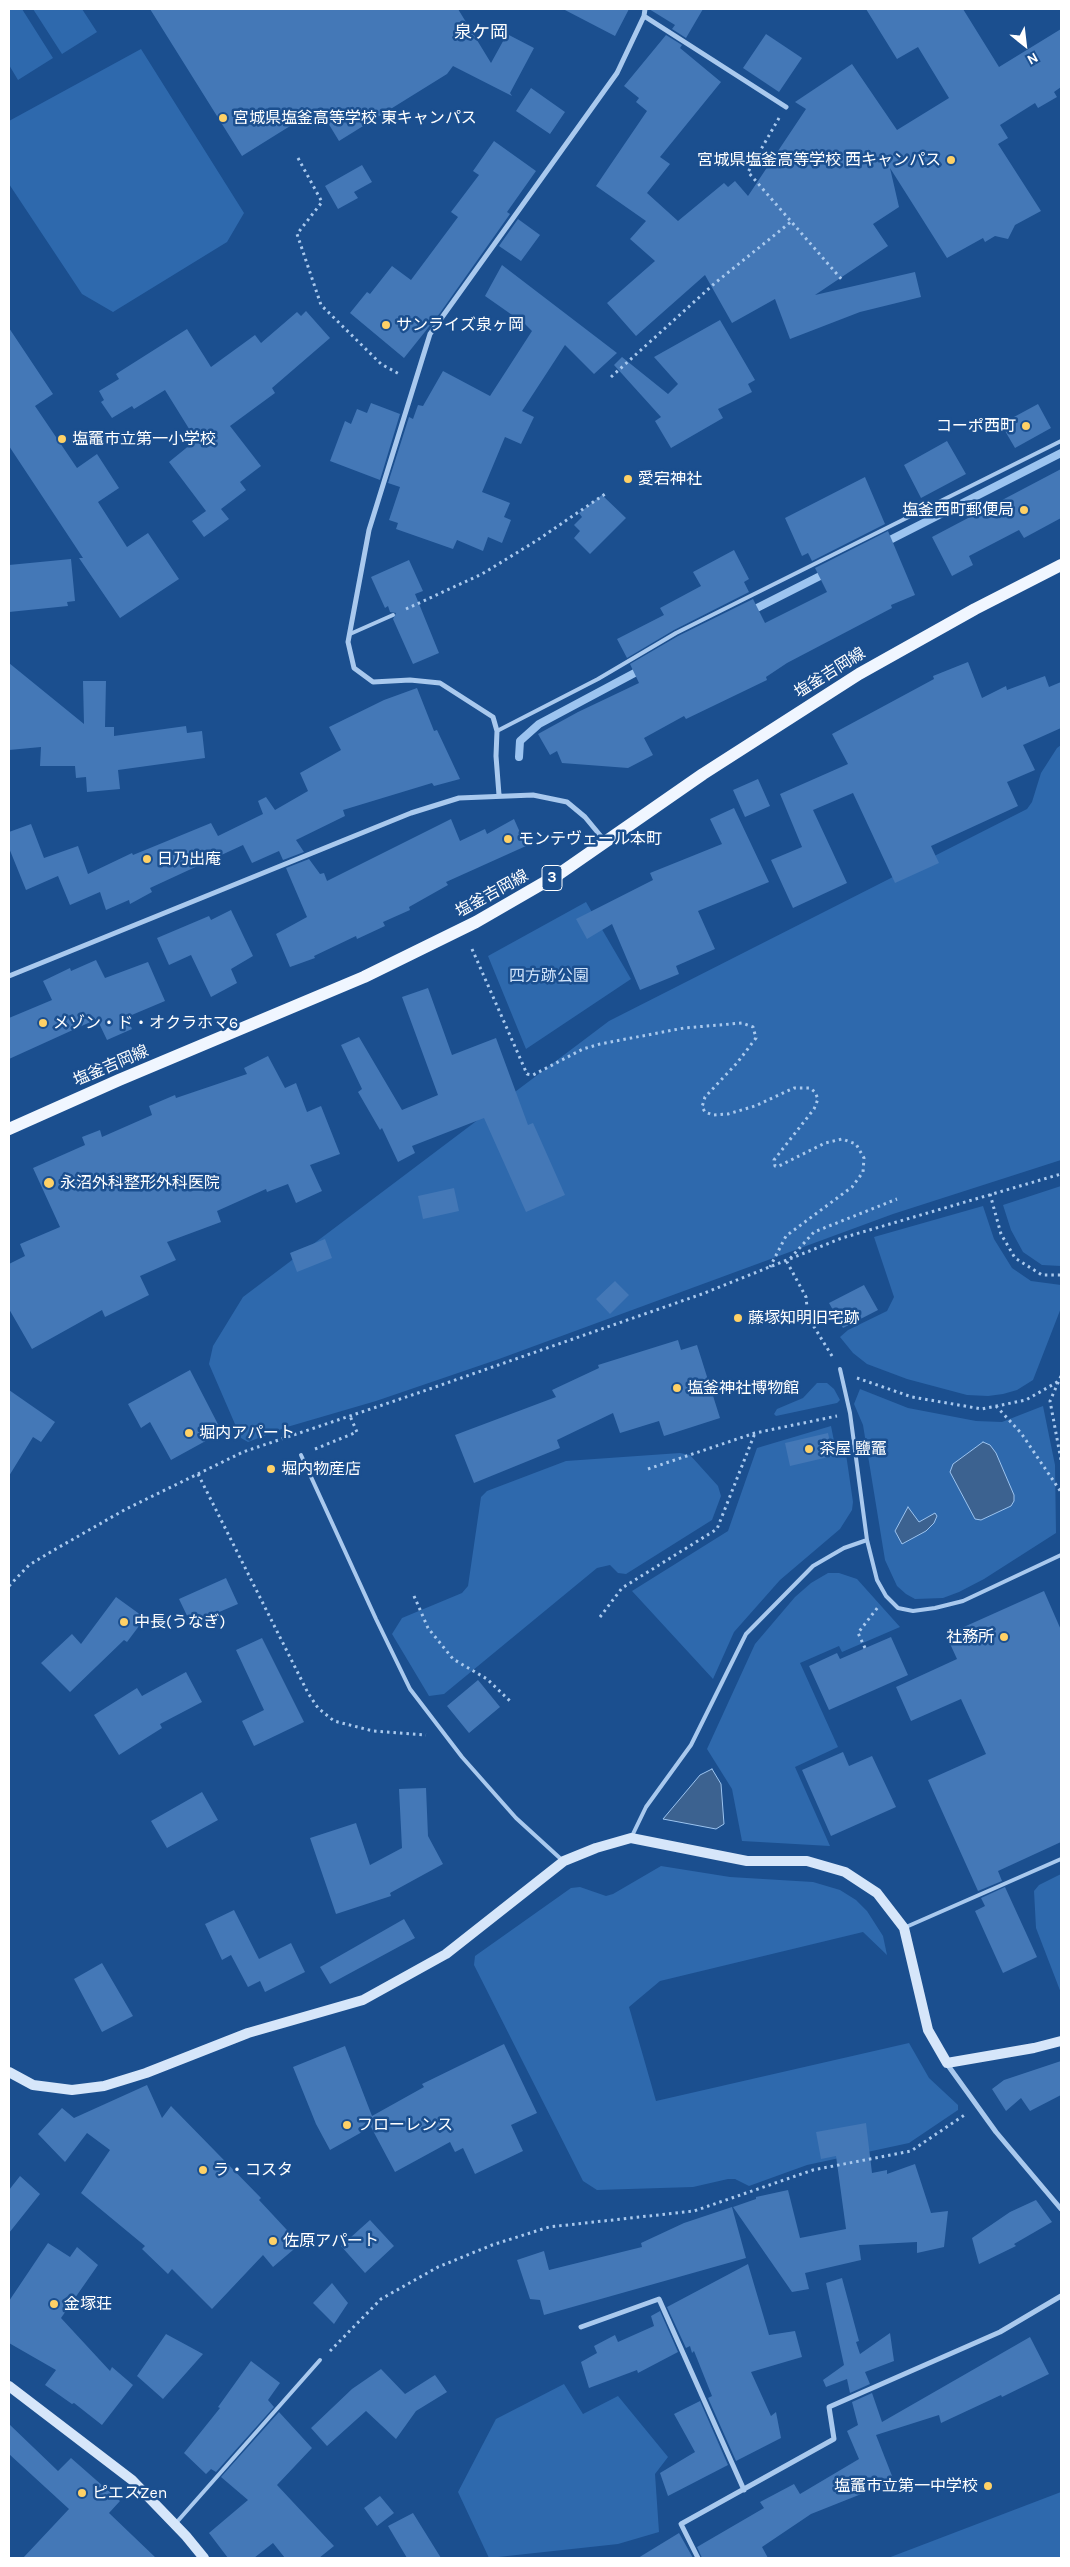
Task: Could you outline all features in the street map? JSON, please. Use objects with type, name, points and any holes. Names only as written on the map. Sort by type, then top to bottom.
[{"type":"main road","name":"塩釜吉岡線","points":[[9,1129],[128,1076],[364,977],[476,922],[559,874],[703,774],[859,674],[975,609],[1061,565]]},
{"type":"street","points":[[500,795],[496,756],[497,731],[493,717],[440,683],[410,680],[373,682],[354,668],[348,642],[369,530],[430,334],[617,73],[644,16],[645,9]]},
{"type":"street","points":[[644,16],[786,107]]},
{"type":"street","points":[[9,976],[410,813],[459,798],[533,795],[567,802],[586,817],[606,842]]},
{"type":"street","points":[[9,2072],[33,2085],[72,2090],[104,2086],[146,2073],[248,2033],[362,2000],[446,1954],[564,1861],[596,1848],[630,1838],[748,1861],[807,1861],[845,1872],[877,1893],[904,1928],[928,2030],[947,2063],[996,2132],[1061,2209]]},
{"type":"street","points":[[947,2063],[1034,2048],[1061,2041]]},
{"type":"street","points":[[698,2558],[681,2524],[834,2438],[829,2407],[1000,2332],[1061,2296]]},
{"type":"street","points":[[582,2327],[659,2299],[744,2490]]},
{"type":"street","points":[[9,2386],[132,2480],[175,2524],[204,2558]]},
{"type":"lane","points":[[497,731],[598,679],[676,633],[1061,441]]},
{"type":"lane","points":[[350,634],[393,615]]},
{"type":"lane","points":[[840,1369],[850,1413],[867,1540],[877,1580],[886,1596],[898,1608],[913,1611],[935,1608],[964,1600],[1061,1555]]},
{"type":"lane","points":[[302,1455],[376,1619],[410,1689],[446,1737],[516,1818],[564,1861]]},
{"type":"lane","points":[[630,1838],[646,1807],[691,1745],[746,1634],[813,1566],[844,1548],[867,1540]]},
{"type":"lane","points":[[904,1928],[1061,1859]]},
{"type":"lane","points":[[175,2524],[320,2360]]},
{"type":"path","points":[[786,107],[748,172],[843,281]]},
{"type":"path","points":[[298,158],[322,202],[297,234],[321,305],[381,364],[400,375]]},
{"type":"path","points":[[611,377],[715,283],[792,221]]},
{"type":"path","points":[[403,610],[482,574],[536,541],[605,494]]},
{"type":"path","points":[[472,949],[527,1074],[533,1075],[583,1049],[600,1044],[684,1028],[742,1023],[753,1027],[756,1038],[737,1063],[705,1097],[702,1107],[705,1112],[713,1115],[728,1114],[755,1106],[794,1088],[810,1088],[815,1092],[818,1099],[814,1109],[774,1160],[775,1166],[779,1166],[825,1143],[842,1139],[856,1144],[864,1158],[863,1172],[852,1187],[786,1236],[769,1268]]},
{"type":"path","points":[[9,1586],[29,1565],[54,1550],[126,1509],[243,1452],[702,1294],[787,1262],[842,1238],[1061,1174]]},
{"type":"path","points":[[990,1194],[1001,1234],[1015,1258],[1042,1274],[1061,1275]]},
{"type":"path","points":[[787,1262],[814,1232],[897,1199]]},
{"type":"path","points":[[787,1262],[806,1297],[808,1317],[840,1369]]},
{"type":"path","points":[[1061,1376],[1050,1401],[1061,1460]]},
{"type":"path","points":[[860,1379],[912,1397],[982,1409],[1026,1400],[1059,1381]]},
{"type":"path","points":[[996,1406],[1021,1433],[1061,1492]]},
{"type":"path","points":[[648,1469],[755,1433],[850,1413]]},
{"type":"path","points":[[302,1455],[357,1432],[350,1416]]},
{"type":"path","points":[[600,1617],[622,1588],[717,1529],[755,1433]]},
{"type":"path","points":[[198,1474],[308,1693],[318,1708],[334,1721],[373,1731],[446,1737]]},
{"type":"path","points":[[414,1596],[428,1628],[452,1659],[487,1679],[512,1703]]},
{"type":"path","points":[[865,1648],[858,1633],[886,1596]]},
{"type":"path","points":[[320,2360],[381,2299],[438,2267],[492,2245],[549,2227],[694,2211],[814,2170],[911,2151],[978,2106]]},
{"type":"green space","points":[[9,9],[22,9],[53,58],[18,80],[9,65]]},
{"type":"green space","points":[[33,9],[82,9],[97,32],[62,54]]},
{"type":"green space","points":[[141,49],[244,213],[227,242],[113,312],[82,294],[9,184],[9,121]]},
{"type":"green space","points":[[1061,745],[1061,1160],[893,1214],[499,1359],[376,1401],[287,1427],[248,1442],[241,1438],[209,1364],[213,1346],[243,1297],[609,1021],[1027,809],[1032,802],[1041,773],[1057,748]]},
{"type":"green space","name":"四方跡公園","points":[[586,902],[631,979],[526,1049],[488,956]]},
{"type":"green space","points":[[1061,1186],[1061,1266],[1042,1265],[1023,1252],[1011,1230],[1003,1205]]},
{"type":"green space","points":[[983,1206],[994,1239],[1012,1268],[1031,1281],[1061,1285],[1061,1308],[1033,1380],[1017,1390],[1003,1394],[988,1396],[967,1395],[907,1379],[867,1364],[853,1353],[840,1337],[848,1330],[887,1311],[894,1297],[874,1237]]},
{"type":"green space","points":[[817,1383],[827,1383],[834,1389],[840,1400],[837,1403],[776,1416],[774,1414],[777,1409],[803,1398]]},
{"type":"green space","points":[[860,1389],[908,1408],[976,1421],[1002,1422],[1043,1406],[1055,1465],[1056,1533],[984,1579],[959,1592],[943,1598],[915,1599],[906,1594],[897,1586],[885,1560],[863,1425],[854,1404]]},
{"type":"green space","points":[[831,1426],[837,1456],[846,1454],[853,1502],[852,1510],[840,1529],[780,1580],[734,1632],[713,1679],[632,1591],[728,1531],[757,1448]]},
{"type":"green space","points":[[680,1453],[690,1455],[718,1486],[721,1496],[712,1520],[626,1574],[618,1573],[610,1565],[597,1568],[444,1694],[429,1696],[392,1634],[402,1618],[462,1593],[468,1586],[481,1497],[487,1491],[566,1461]]},
{"type":"green space","points":[[828,1573],[839,1573],[857,1579],[900,1627],[842,1652],[839,1646],[800,1663],[838,1747],[795,1767],[830,1846],[742,1841],[732,1789],[707,1749],[755,1644],[795,1597],[811,1583]]},
{"type":"green space","points":[[661,1866],[730,1877],[813,1882],[840,1890],[856,1900],[867,1911],[883,1936],[887,1955],[863,1932],[660,1981],[629,2007],[656,2101],[909,2043],[929,2078],[958,2105],[958,2110],[909,2143],[807,2165],[749,2186],[735,2179],[728,2179],[693,2187],[597,2190],[583,2181],[474,1965],[475,1956],[571,1888],[580,1887],[606,1896],[613,1894]]},
{"type":"green space","points":[[1061,1874],[1061,1993],[1036,1928],[1034,1891],[1039,1885]]},
{"type":"green space","points":[[564,2384],[583,2414],[618,2396],[668,2457],[655,2474],[659,2532],[618,2544],[489,2558],[458,2492],[496,2419]]},
{"type":"green space","points":[[1061,2492],[1061,2558],[888,2558]]},
{"type":"shaded area","points":[[983,1442],[990,1445],[996,1453],[1014,1495],[1014,1501],[1011,1506],[981,1520],[975,1519],[950,1472],[953,1464]]},
{"type":"shaded area","points":[[908,1507],[919,1522],[935,1513],[937,1516],[934,1523],[926,1531],[902,1544],[895,1531]]},
{"type":"shaded area","points":[[712,1769],[721,1784],[724,1824],[716,1829],[663,1819],[700,1775]]},
{"type":"building","points":[[150,9],[458,9],[491,63],[507,34],[534,48],[510,93],[512,96],[453,66],[447,74],[339,141],[319,108],[242,156]]},
{"type":"building","points":[[563,9],[629,9],[615,36]]},
{"type":"building","points":[[649,9],[703,9],[686,38],[672,29],[675,25]]},
{"type":"building","points":[[866,9],[963,9],[999,67],[1061,29],[1061,87],[1054,92],[1057,97],[1038,108],[1035,103],[1000,125],[1008,138],[998,144],[1041,211],[1015,225],[1008,239],[995,236],[985,242],[983,238],[947,258],[890,168],[899,207],[873,224],[888,246],[815,295],[915,272],[921,297],[860,312],[790,339],[775,299],[732,323],[705,275],[636,336],[607,303],[655,261],[630,239],[646,221],[596,186],[647,111],[636,102],[639,98],[624,86],[666,35],[682,45],[680,48],[721,82],[660,157],[670,164],[647,193],[678,221],[724,183],[728,187],[735,181],[748,196],[806,109],[795,102],[852,64],[897,130],[949,98],[918,47],[897,59]]},
{"type":"building","points":[[766,34],[802,58],[779,92],[743,68]]},
{"type":"building","points":[[531,88],[565,112],[550,134],[516,111]]},
{"type":"building","points":[[494,141],[536,171],[507,212],[510,214],[440,313],[404,358],[350,313],[367,292],[370,294],[392,266],[411,280],[458,217],[451,212],[479,175],[473,171]]},
{"type":"building","points":[[362,165],[372,182],[354,192],[358,198],[338,209],[325,186]]},
{"type":"building","points":[[518,219],[540,235],[521,261],[499,246]]},
{"type":"building","points":[[502,265],[617,353],[594,374],[565,345],[522,411],[534,417],[521,444],[505,437],[482,492],[510,503],[504,517],[511,520],[502,543],[488,537],[483,551],[457,540],[453,549],[396,529],[398,523],[389,520],[400,487],[388,483],[409,417],[413,419],[418,405],[423,406],[443,371],[490,396],[532,331],[485,296]]},
{"type":"building","points":[[306,311],[330,338],[272,388],[275,393],[230,426],[261,466],[240,482],[246,490],[221,509],[229,519],[204,537],[192,521],[206,511],[169,462],[196,440],[165,390],[134,409],[132,406],[112,418],[101,402],[104,400],[99,391],[119,379],[116,374],[187,329],[211,367],[255,335],[261,343],[297,312],[301,316]]},
{"type":"building","points":[[720,320],[755,380],[748,384],[752,392],[718,409],[723,418],[671,448],[655,421],[661,417],[614,365],[622,357],[668,394],[678,384],[654,357]]},
{"type":"building","points":[[9,328],[53,394],[35,406],[77,468],[97,454],[119,488],[98,502],[127,547],[148,533],[179,579],[120,618],[79,558],[83,558],[9,446]]},
{"type":"building","points":[[371,403],[400,414],[380,480],[330,461],[345,421],[351,424],[357,409],[367,413]]},
{"type":"building","name":"コーポ西町","points":[[1038,404],[1051,428],[1015,448],[1001,424]]},
{"type":"building","points":[[947,441],[966,474],[921,498],[904,465]]},
{"type":"building","points":[[1061,469],[1061,518],[1024,538],[1019,530],[969,556],[973,565],[952,576],[932,537]]},
{"type":"building","points":[[865,477],[885,524],[812,561],[808,553],[802,556],[785,518]]},
{"type":"building","points":[[602,495],[626,518],[590,554],[574,538],[580,531],[574,525],[582,517],[579,513]]},
{"type":"building","points":[[888,531],[915,595],[891,605],[892,608],[787,663],[766,677],[767,680],[686,719],[684,716],[644,738],[653,755],[628,768],[562,763],[557,751],[550,755],[538,734],[578,712],[639,683],[630,664],[678,636],[753,599],[765,623],[827,592],[815,568]]},
{"type":"building","points":[[734,550],[749,579],[744,582],[749,592],[674,630],[627,658],[617,639],[664,615],[660,608],[701,586],[693,572]]},
{"type":"building","points":[[71,559],[75,601],[67,602],[68,606],[9,612],[9,565]]},
{"type":"building","points":[[409,560],[423,591],[415,594],[439,653],[413,664],[393,619],[396,613],[390,612],[388,606],[385,608],[371,577]]},
{"type":"building","points":[[968,662],[982,698],[1006,686],[1007,690],[1045,676],[1049,687],[1061,682],[1061,728],[1023,745],[1035,770],[1007,782],[1018,806],[931,846],[939,863],[895,883],[853,793],[813,810],[847,883],[793,908],[771,860],[802,847],[780,794],[848,764],[832,734],[934,679],[933,676]]},
{"type":"building","points":[[9,663],[84,724],[83,681],[106,681],[105,727],[114,727],[114,736],[186,726],[187,733],[202,731],[205,758],[118,770],[120,789],[87,792],[86,777],[76,778],[75,766],[40,766],[41,747],[9,750]]},
{"type":"building","points":[[417,688],[434,731],[437,730],[460,779],[434,786],[432,783],[343,810],[345,816],[296,840],[304,852],[283,860],[279,851],[252,863],[243,845],[150,888],[152,892],[130,904],[129,900],[106,910],[100,892],[70,905],[58,876],[26,890],[9,848],[9,832],[31,824],[44,858],[78,846],[88,874],[132,853],[133,855],[211,823],[218,836],[263,814],[258,801],[266,797],[275,810],[308,791],[300,773],[341,750],[329,727],[384,700]]},
{"type":"building","points":[[758,779],[770,806],[745,817],[733,790]]},
{"type":"building","points":[[734,808],[769,882],[698,911],[715,949],[676,966],[679,974],[640,990],[612,924],[587,939],[576,919],[653,880],[650,873],[722,844],[710,819]]},
{"type":"building","points":[[451,819],[460,841],[485,829],[487,834],[514,819],[526,846],[446,882],[448,885],[409,907],[410,910],[383,922],[385,926],[357,939],[356,936],[314,956],[315,958],[290,967],[276,934],[307,917],[286,868],[309,859],[320,874],[324,873],[327,881]]},
{"type":"building","points":[[231,910],[253,956],[231,969],[237,983],[211,997],[191,955],[169,965],[157,938],[209,916],[211,920]]},
{"type":"building","points":[[96,960],[105,978],[148,962],[165,1001],[127,1017],[132,1029],[107,1040],[97,1019],[9,1059],[9,1018],[52,1000],[43,981],[70,968],[71,971]]},
{"type":"building","points":[[428,988],[452,1055],[496,1038],[528,1125],[533,1123],[565,1195],[526,1212],[484,1118],[412,1146],[415,1153],[398,1162],[382,1128],[380,1130],[358,1092],[362,1089],[341,1045],[359,1037],[402,1110],[438,1095],[402,997]]},
{"type":"building","points":[[268,1056],[285,1088],[296,1083],[307,1112],[321,1106],[340,1154],[310,1165],[322,1191],[296,1203],[288,1184],[267,1192],[266,1189],[217,1211],[221,1222],[167,1242],[176,1260],[140,1276],[149,1295],[105,1317],[102,1310],[32,1349],[9,1309],[9,1264],[25,1256],[20,1244],[60,1227],[33,1168],[85,1145],[82,1137],[100,1130],[102,1137],[152,1115],[149,1106],[175,1095],[176,1098],[247,1074],[244,1068]]},
{"type":"building","points":[[454,1188],[459,1211],[423,1219],[418,1196]]},
{"type":"building","points":[[325,1239],[332,1258],[297,1272],[290,1253]]},
{"type":"building","points":[[615,1281],[629,1295],[610,1314],[596,1299]]},
{"type":"building","points":[[864,1285],[878,1310],[843,1328],[829,1303]]},
{"type":"building","points":[[678,1340],[681,1350],[697,1345],[720,1418],[664,1436],[659,1421],[620,1433],[613,1413],[557,1440],[560,1448],[474,1483],[455,1435],[556,1397],[552,1390],[599,1368],[598,1365]]},
{"type":"building","points":[[190,1370],[222,1432],[171,1460],[150,1422],[141,1428],[128,1404]]},
{"type":"building","points":[[9,1390],[55,1422],[41,1442],[33,1437],[9,1476]]},
{"type":"building","name":"茶屋 鹽竈","points":[[828,1433],[833,1456],[790,1466],[785,1443]]},
{"type":"building","points":[[226,1578],[238,1604],[191,1624],[179,1599]]},
{"type":"building","points":[[1044,1591],[1061,1630],[1061,1842],[998,1871],[1002,1881],[978,1891],[928,1780],[986,1754],[961,1699],[911,1721],[896,1687],[957,1659],[946,1635]]},
{"type":"building","points":[[116,1597],[145,1618],[127,1642],[124,1640],[70,1692],[41,1663],[72,1634],[81,1644]]},
{"type":"building","points":[[891,1637],[908,1675],[829,1710],[809,1666],[837,1653],[840,1659]]},
{"type":"building","points":[[262,1638],[304,1722],[254,1746],[242,1721],[264,1710],[236,1650]]},
{"type":"building","points":[[186,1672],[202,1702],[160,1724],[162,1728],[119,1755],[94,1715],[137,1688],[142,1696]]},
{"type":"building","points":[[478,1680],[500,1707],[469,1733],[447,1706]]},
{"type":"building","points":[[843,1752],[849,1766],[872,1756],[896,1807],[831,1836],[802,1770]]},
{"type":"building","points":[[426,1788],[428,1836],[443,1864],[390,1893],[391,1896],[336,1914],[310,1838],[356,1823],[370,1865],[402,1848],[399,1789]]},
{"type":"building","points":[[202,1792],[218,1820],[167,1848],[151,1821]]},
{"type":"building","points":[[1005,1887],[1037,1957],[1003,1973],[975,1911],[985,1906],[981,1898]]},
{"type":"building","points":[[234,1910],[259,1959],[291,1943],[305,1972],[265,1992],[260,1981],[248,1987],[231,1955],[222,1960],[205,1924]]},
{"type":"building","points":[[404,1919],[415,1938],[330,1984],[320,1967]]},
{"type":"building","points":[[102,1963],[133,2016],[102,2032],[74,1979]]},
{"type":"building","points":[[504,2044],[537,2113],[511,2125],[523,2151],[475,2174],[463,2148],[455,2152],[450,2142],[395,2172],[371,2127],[330,2150],[316,2124],[293,2067],[345,2046],[372,2116],[424,2087],[422,2084]]},
{"type":"building","points":[[1061,2061],[1061,2095],[1030,2111],[1021,2098],[1006,2111],[992,2089],[1004,2080]]},
{"type":"building","points":[[147,2085],[162,2118],[171,2106],[261,2198],[259,2200],[300,2244],[273,2267],[263,2255],[212,2309],[172,2269],[168,2274],[142,2249],[145,2246],[81,2193],[110,2150],[87,2133],[65,2162],[38,2134],[62,2108],[74,2118]]},
{"type":"building","points":[[866,2123],[872,2173],[887,2170],[887,2174],[915,2164],[931,2213],[948,2211],[944,2247],[917,2253],[917,2242],[859,2245],[861,2260],[805,2273],[809,2289],[792,2292],[733,2207],[756,2199],[756,2197],[788,2190],[800,2238],[846,2229],[836,2156],[821,2159],[816,2132]]},
{"type":"building","points":[[20,2176],[40,2194],[9,2233],[9,2190]]},
{"type":"building","points":[[1036,2200],[1052,2222],[1014,2244],[1016,2246],[979,2264],[972,2238],[1010,2212]]},
{"type":"building","points":[[732,2207],[746,2258],[544,2315],[540,2300],[530,2299],[517,2260],[544,2251],[549,2270],[642,2247],[641,2243],[684,2223]]},
{"type":"building","points":[[370,2220],[394,2246],[365,2273],[341,2246]]},
{"type":"building","points":[[48,2243],[70,2257],[77,2247],[98,2265],[61,2318],[110,2371],[112,2367],[133,2385],[102,2425],[74,2403],[72,2404],[45,2385],[56,2370],[9,2343],[9,2301]]},
{"type":"building","points":[[748,2264],[769,2335],[795,2331],[802,2357],[751,2372],[771,2416],[776,2412],[781,2438],[736,2461],[708,2398],[712,2396],[694,2351],[692,2353],[690,2346],[686,2348],[667,2307]]},
{"type":"building","points":[[842,2278],[859,2341],[856,2342],[860,2354],[890,2333],[894,2361],[865,2372],[870,2384],[850,2393],[847,2379],[826,2387],[823,2380],[844,2365],[826,2283]]},
{"type":"building","points":[[332,2283],[348,2303],[334,2324],[313,2303]]},
{"type":"building","points":[[660,2311],[678,2352],[638,2373],[637,2370],[589,2388],[581,2362],[597,2353],[594,2346],[615,2335],[618,2342],[654,2326],[651,2316]]},
{"type":"building","points":[[166,2334],[203,2354],[163,2399],[137,2376]]},
{"type":"building","points":[[1030,2337],[1049,2374],[1002,2397],[1001,2395],[941,2423],[939,2415],[876,2435],[894,2481],[811,2514],[762,2547],[768,2558],[702,2558],[697,2547],[764,2508],[760,2502],[794,2484],[800,2494],[859,2459],[847,2431],[858,2425],[852,2402],[872,2393],[882,2422]]},
{"type":"building","points":[[251,2361],[280,2383],[268,2400],[274,2407],[216,2472],[211,2469],[206,2474],[184,2453],[220,2408],[218,2407]]},
{"type":"building","points":[[381,2369],[405,2394],[435,2375],[447,2392],[416,2411],[396,2439],[366,2411],[327,2446],[311,2428],[352,2389]]},
{"type":"building","points":[[700,2401],[728,2465],[668,2496],[660,2473],[695,2452],[674,2414]]},
{"type":"building","points":[[279,2412],[312,2448],[277,2485],[334,2546],[319,2558],[285,2558],[273,2543],[254,2558],[228,2558],[209,2533],[248,2500],[221,2477]]},
{"type":"building","points":[[9,2424],[58,2471],[71,2458],[120,2501],[109,2513],[156,2558],[23,2558],[69,2509],[9,2454]]},
{"type":"building","points":[[380,2496],[394,2513],[377,2526],[364,2508]]},
{"type":"building","points":[[413,2513],[441,2558],[407,2558],[388,2526]]},
{"type":"building","points":[[679,2533],[693,2558],[638,2558]]},
{"type":"waterway","points":[[882,544],[1061,453]]},
{"type":"waterway","points":[[749,612],[828,572]]},
{"type":"waterway","points":[[519,757],[520,741],[539,724],[642,669]]},
{"type":"place","name":"宮城県塩釜高等学校 東キャンパス","points":[[223,118]]},
{"type":"place","name":"宮城県塩釜高等学校 西キャンパス","points":[[951,160]]},
{"type":"place","name":"サンライズ泉ヶ岡","points":[[386,325]]},
{"type":"place","name":"コーポ西町","points":[[1026,426]]},
{"type":"place","name":"塩竈市立第一小学校","points":[[62,439]]},
{"type":"place","name":"愛宕神社","points":[[628,479]]},
{"type":"place","name":"塩釜西町郵便局","points":[[1024,510]]},
{"type":"place","name":"モンテヴェール本町","points":[[508,839]]},
{"type":"place","name":"日乃出庵","points":[[147,859]]},
{"type":"place","name":"メゾン・ド・オクラホマ6","points":[[43,1023]]},
{"type":"place","name":"永沼外科整形外科医院","points":[[49,1183]]},
{"type":"place","name":"藤塚知明旧宅跡","points":[[738,1318]]},
{"type":"place","name":"塩釜神社博物館","points":[[677,1388]]},
{"type":"place","name":"堀内アパート","points":[[189,1433]]},
{"type":"place","name":"茶屋 鹽竈","points":[[809,1449]]},
{"type":"place","name":"堀内物産店","points":[[271,1469]]},
{"type":"place","name":"中長(うなぎ)","points":[[124,1622]]},
{"type":"place","name":"社務所","points":[[1004,1637]]},
{"type":"place","name":"フローレンス","points":[[347,2125]]},
{"type":"place","name":"ラ・コスタ","points":[[203,2170]]},
{"type":"place","name":"佐原アパート","points":[[273,2241]]},
{"type":"place","name":"金塚荘","points":[[54,2304]]},
{"type":"place","name":"塩竈市立第一中学校","points":[[988,2486]]},
{"type":"place","name":"ピエスZen","points":[[82,2493]]},
{"type":"district","name":"泉ケ岡","points":[[481,33]]}]
